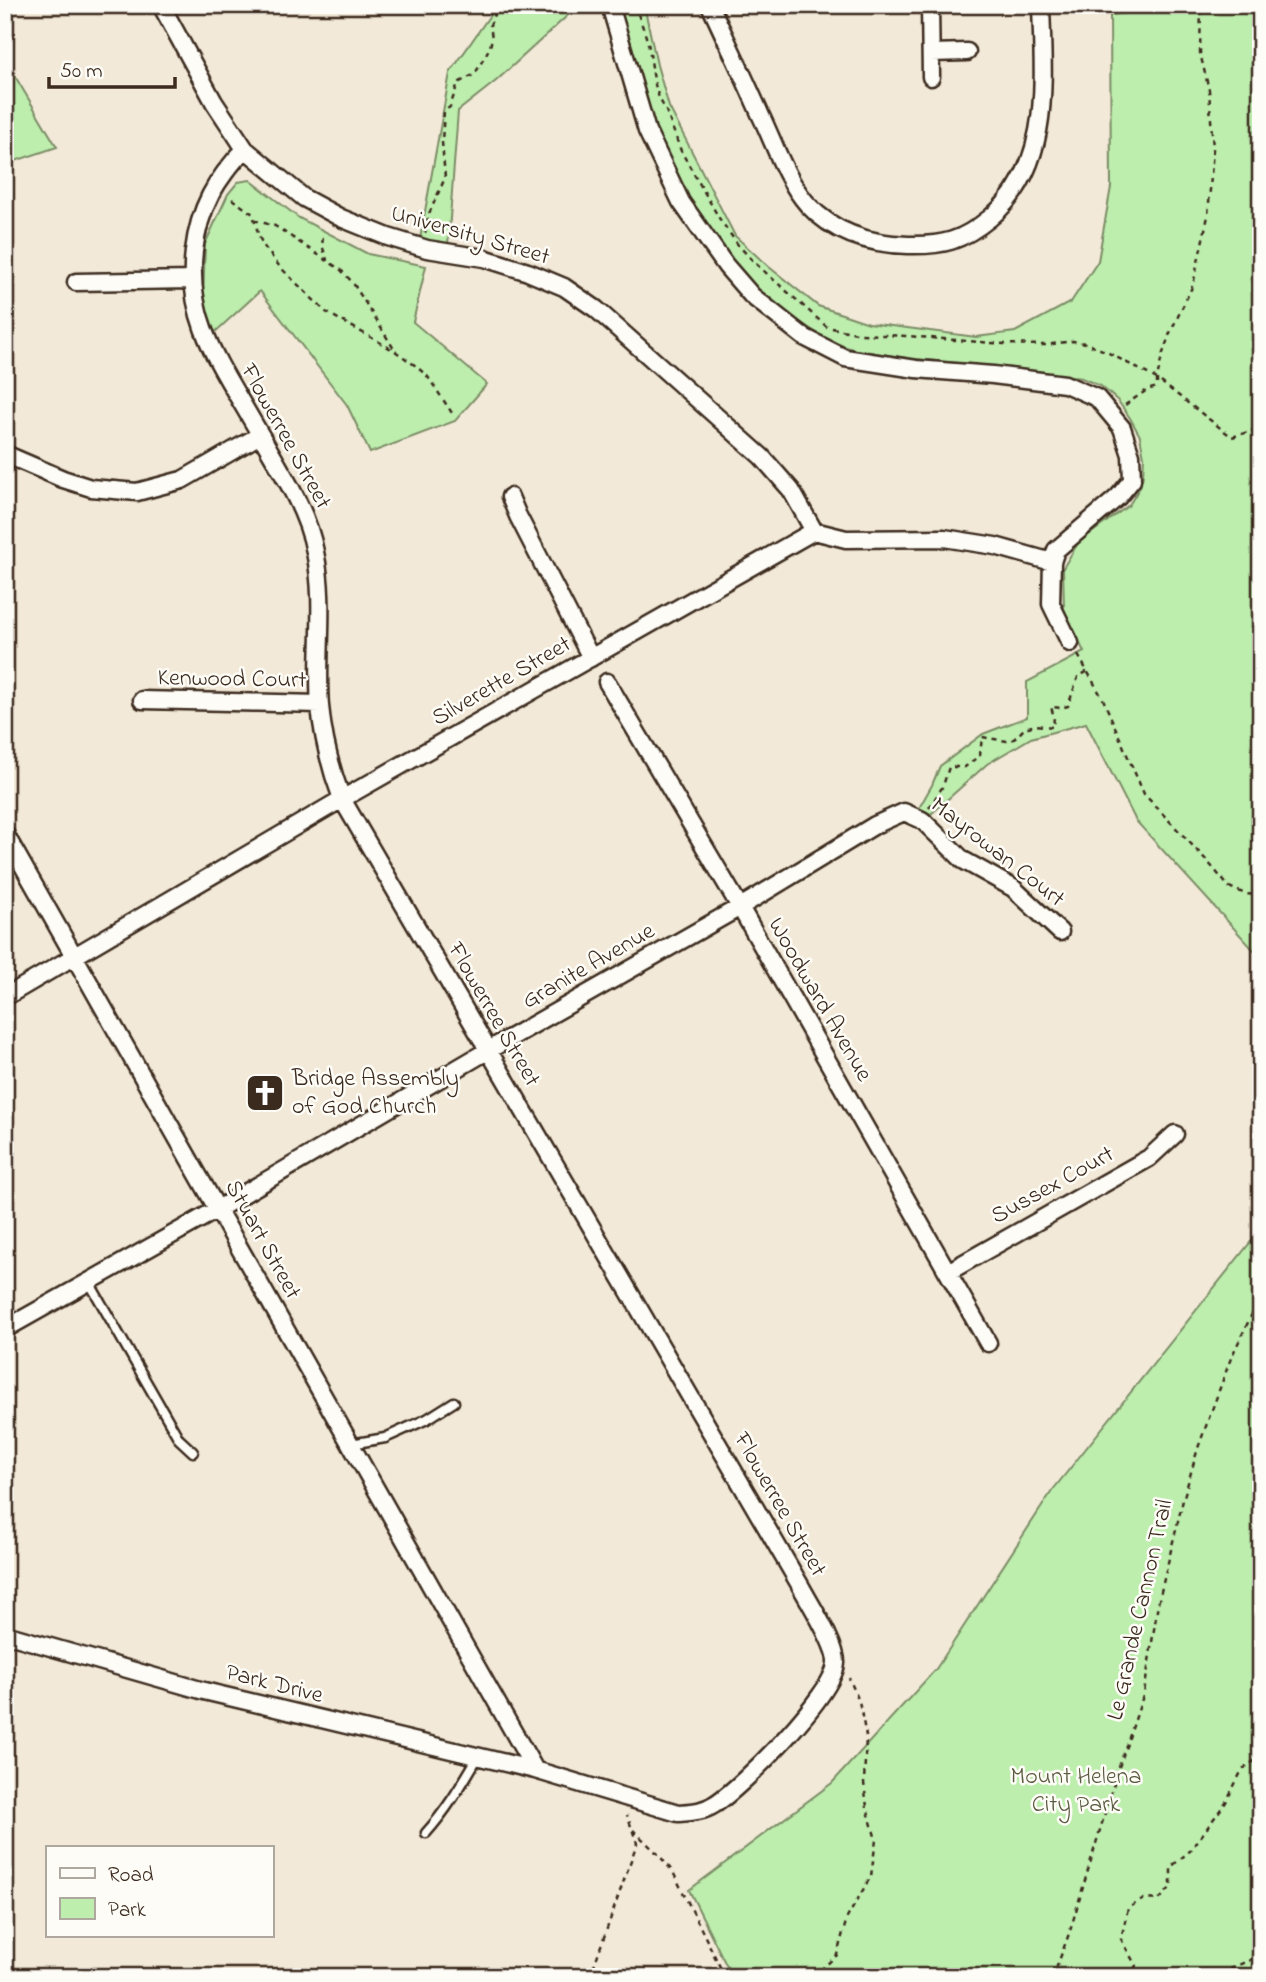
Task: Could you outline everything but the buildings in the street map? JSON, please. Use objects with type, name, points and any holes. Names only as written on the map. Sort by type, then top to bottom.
[{"type":"street","name":"University Street","points":[[161,5],[214,102],[245,149],[304,198],[341,218],[388,237],[427,249],[484,258],[564,287],[596,309],[762,457],[791,489],[814,531]]},
{"type":"street","points":[[610,5],[647,131],[681,202],[726,266],[752,296],[804,337],[845,358],[916,369],[1065,384],[1097,398],[1122,428],[1131,455],[1132,480],[1118,497],[1056,550],[1052,562],[1051,604],[1070,643]]},
{"type":"street","points":[[710,5],[782,163],[796,190],[808,204],[821,217],[854,237],[873,243],[926,247],[964,236],[981,225],[1007,202],[1030,165],[1040,121],[1044,77],[1041,5]]},
{"type":"street","points":[[930,5],[931,77]]},
{"type":"street","points":[[931,52],[967,52]]},
{"type":"street","name":"Flowerree Street","points":[[245,149],[227,168],[204,210],[195,239],[192,280],[204,333],[297,499],[309,528],[320,588],[320,705],[334,779],[342,799],[487,1051],[800,1585],[834,1648],[836,1662]]},
{"type":"street","points":[[76,282],[192,280]]},
{"type":"street","points":[[5,454],[91,488],[137,492],[182,480],[260,435]]},
{"type":"street","points":[[510,497],[591,658]]},
{"type":"street","points":[[814,531],[846,539],[944,537],[995,546],[1052,562]]},
{"type":"street","name":"Silverette Street","points":[[5,997],[342,799],[814,531]]},
{"type":"street","name":"Woodward Avenue","points":[[607,682],[740,907],[988,1343]]},
{"type":"street","name":"Kenwood Court","points":[[142,700],[320,705]]},
{"type":"street","name":"Mayrowan Court","points":[[904,813],[922,820],[963,860],[1013,888],[1060,932]]},
{"type":"street","name":"Granite Avenue","points":[[5,1329],[740,907],[875,825],[904,813]]},
{"type":"street","name":"Stuart Street","points":[[5,834],[535,1770]]},
{"type":"street","name":"Sussex Court","points":[[948,1272],[1149,1158],[1175,1134]]},
{"type":"street","name":"Park Drive","points":[[5,1634],[204,1691],[535,1770],[678,1813],[696,1812],[713,1805],[731,1791],[786,1738],[831,1681],[836,1662]]},
{"type":"lane","points":[[89,1282],[179,1439],[193,1452]]},
{"type":"lane","points":[[351,1444],[385,1438],[428,1419],[454,1402]]},
{"type":"lane","points":[[426,1833],[448,1807],[478,1757]]},
{"type":"path","points":[[425,233],[428,216],[445,178],[442,142],[444,111],[450,107],[458,83],[475,74],[490,47],[490,25],[494,14],[516,10],[526,5]]},
{"type":"path","points":[[232,199],[253,214],[259,237],[280,267],[326,312],[395,351],[428,377],[454,416]]},
{"type":"path","points":[[254,220],[275,226],[341,270],[353,284],[395,351]]},
{"type":"path","points":[[323,238],[322,245],[327,260]]},
{"type":"path","points":[[1110,414],[1147,390],[1157,387],[1157,379],[1232,437],[1261,428]]},
{"type":"path","points":[[922,820],[943,786],[949,767],[965,767],[980,755],[982,737],[1007,741],[1014,739],[1025,728],[1035,725],[1053,727],[1051,707],[1068,706],[1078,677],[1088,671],[1116,725],[1144,794],[1229,887],[1245,894],[1261,895]]},
{"type":"path","name":"Le Grande Cannon Trail","points":[[1053,1977],[1070,1931],[1144,1693],[1158,1604],[1195,1457],[1231,1358],[1261,1295]]},
{"type":"path","points":[[813,1977],[837,1955],[847,1918],[872,1876],[876,1840],[864,1783],[866,1736],[859,1701],[844,1668],[836,1662]]},
{"type":"path","points":[[1128,1977],[1136,1966],[1121,1939],[1128,1908],[1144,1899],[1159,1900],[1171,1887],[1171,1867],[1191,1850],[1226,1802],[1242,1770],[1261,1756]]},
{"type":"path","points":[[588,1977],[637,1843],[628,1817],[615,1794]]},
{"type":"path","points":[[632,1830],[673,1871],[725,1977]]},
{"type":"path","points":[[1212,1977],[1261,1955]]},
{"type":"green space","points":[[497,5],[579,5],[496,81],[458,111],[448,245],[420,239],[450,73]]},
{"type":"green space","points":[[619,5],[644,5],[669,107],[735,236],[818,306],[869,323],[976,337],[1015,332],[1071,302],[1098,261],[1111,187],[1110,15],[1160,9],[1161,5],[1261,5],[1261,958],[1136,821],[1086,723],[1031,738],[987,764],[931,814],[919,808],[940,766],[983,734],[1027,717],[1027,682],[1084,652],[1064,609],[1063,568],[1078,543],[1129,505],[1140,487],[1144,457],[1140,436],[1118,401],[1101,386],[1079,377],[855,350],[829,341],[794,318],[747,280],[707,233],[671,170],[636,75]]},
{"type":"green space","points":[[9,66],[57,147],[12,162],[5,179],[5,68]]},
{"type":"green space","points":[[250,180],[299,218],[368,254],[426,266],[413,322],[487,384],[455,421],[370,453],[347,405],[260,291],[212,335],[203,300],[205,244],[228,194],[238,182]]},
{"type":"green space","name":"Mount Helena City Park","points":[[1261,1229],[1261,1977],[732,1977],[689,1890],[832,1783],[936,1669],[1052,1491]]},
{"type":"place","name":"Bridge Assembly of God Church","points":[[265,1093]]}]
